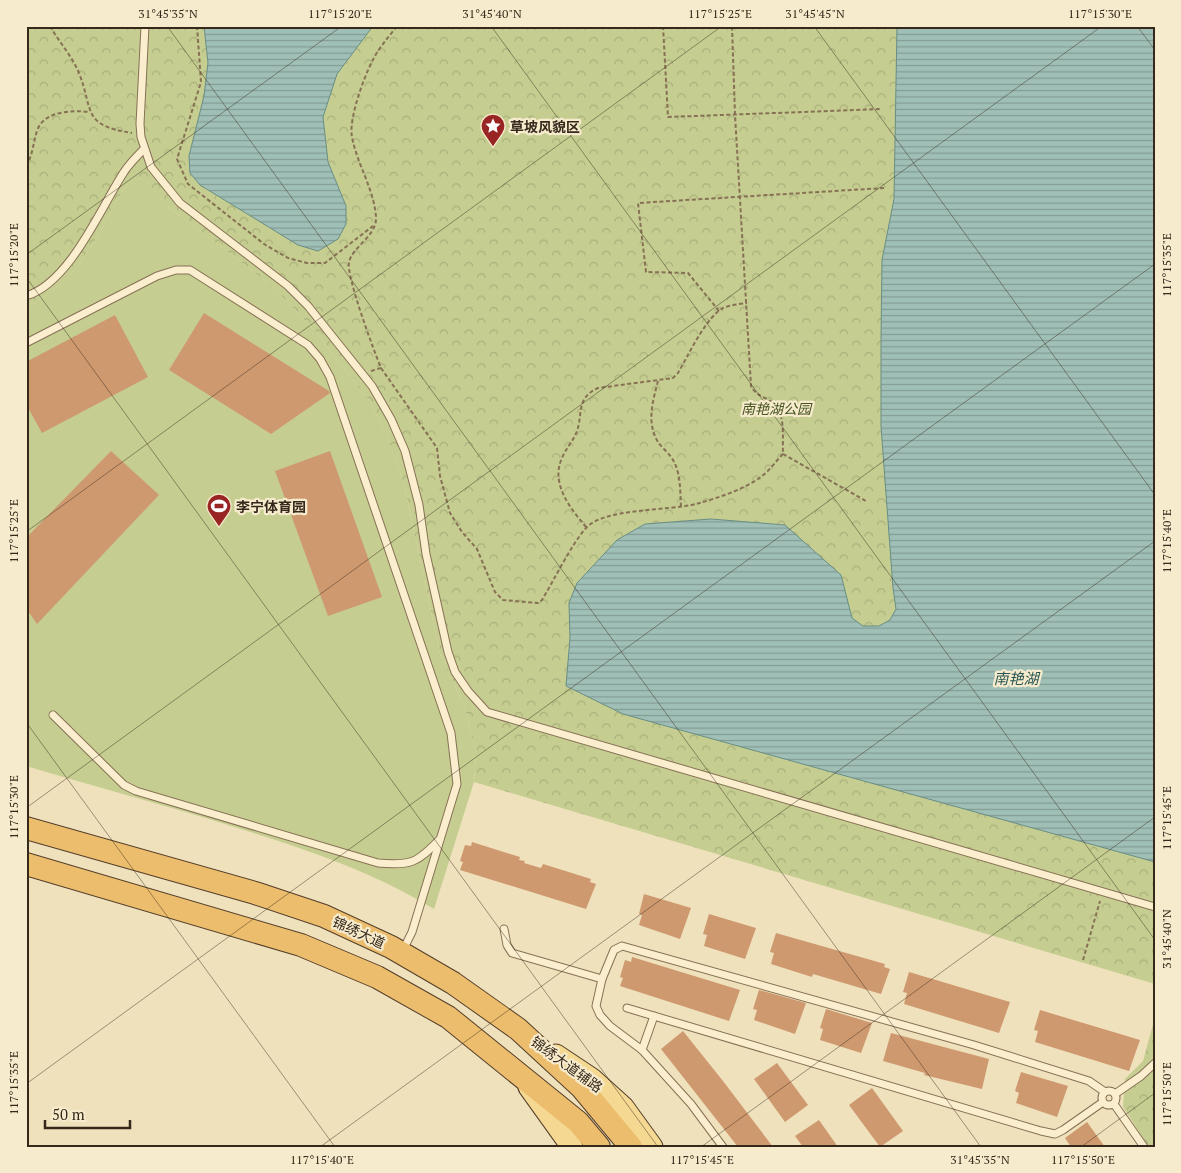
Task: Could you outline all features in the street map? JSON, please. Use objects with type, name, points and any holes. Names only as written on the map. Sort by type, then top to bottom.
[{"type":"highway","name":"锦绣大道","points":[[26,828],[255,893],[324,916],[401,952],[453,983],[518,1029],[582,1088],[631,1147]]},
{"type":"highway","points":[[26,864],[301,944],[377,977],[448,1018],[578,1122],[599,1147]]},
{"type":"main road","name":"锦绣大道辅路","points":[[518,1029],[592,1079],[623,1107],[652,1147]]},
{"type":"main road","points":[[524,1080],[572,1147]]},
{"type":"lane","points":[[145,26],[141,134],[144,149],[151,166],[180,204],[288,286],[308,306],[363,374],[391,419],[405,451],[419,505],[426,554],[448,652],[455,672],[468,691],[487,712],[1155,907]]},
{"type":"lane","points":[[26,296],[51,280],[75,255],[124,171],[144,149]]},
{"type":"lane","points":[[26,343],[157,276],[176,270],[190,270],[291,332],[308,345],[320,359],[330,377],[451,733],[457,784],[412,932],[401,952]]},
{"type":"lane","points":[[53,715],[124,785],[136,791],[378,863],[404,865],[424,856],[442,837]]},
{"type":"lane","points":[[504,929],[507,945],[512,953],[602,978]]},
{"type":"lane","points":[[723,1147],[691,1104],[642,1050],[610,1026],[597,1012],[596,1006],[602,978],[614,950],[622,946],[974,1045],[1089,1081],[1105,1092],[1110,1091],[1115,1094]]},
{"type":"lane","points":[[627,1008],[1055,1134],[1103,1102]]},
{"type":"lane","points":[[642,1050],[654,1016]]},
{"type":"lane","points":[[1115,1094],[1142,1076],[1155,1063]]},
{"type":"lane","points":[[1103,1102],[1102,1098],[1105,1092]]},
{"type":"lane","points":[[1114,1104],[1116,1100],[1115,1094]]},
{"type":"lane","points":[[1103,1102],[1109,1106],[1114,1104]]},
{"type":"lane","points":[[1114,1104],[1144,1147]]},
{"type":"path","points":[[50,26],[78,72],[89,112],[97,121],[110,128],[141,134]]},
{"type":"path","points":[[197,26],[201,82],[177,159],[188,184],[264,244],[288,258],[307,263],[325,263],[374,225]]},
{"type":"path","points":[[397,26],[378,52],[370,67],[352,122],[352,136],[372,197],[376,220],[369,236],[353,254],[348,264],[361,314],[381,368],[437,448],[440,476],[450,513],[462,532],[477,549],[495,592],[503,600],[538,604],[586,527],[598,520],[629,512],[681,507],[721,496],[761,476],[783,454],[781,412],[777,405],[758,395],[751,386],[735,115],[732,26]]},
{"type":"path","points":[[663,26],[668,117],[882,109]]},
{"type":"path","points":[[26,166],[34,147],[37,130],[42,122],[59,113],[71,110],[89,112]]},
{"type":"path","points":[[720,311],[688,274],[646,272],[638,203],[884,188]]},
{"type":"path","points":[[586,527],[563,496],[560,477],[561,460],[578,430],[579,413],[584,399],[590,392],[598,388],[673,378],[708,325],[720,311],[728,306],[747,303]]},
{"type":"path","points":[[363,374],[381,368]]},
{"type":"path","points":[[658,381],[651,410],[652,428],[658,442],[673,460],[676,467],[681,507]]},
{"type":"path","points":[[783,454],[866,501]]},
{"type":"path","points":[[1083,960],[1103,892]]},
{"type":"green space","name":"南艳湖公园","points":[[26,26],[1155,26],[1155,984],[474,782],[476,754],[465,708],[440,654],[404,484],[388,439],[370,402],[315,331],[272,286],[170,208],[148,183],[136,177],[125,188],[87,253],[66,279],[41,299],[26,306]]},
{"type":"green space","name":"李宁体育园","points":[[136,177],[148,183],[170,208],[272,286],[315,331],[370,402],[388,439],[404,484],[440,654],[465,708],[476,754],[474,782],[434,909],[371,876],[305,850],[202,817],[26,766],[26,306],[41,299],[66,279],[87,253],[125,188]]},
{"type":"green space","points":[[1155,1017],[1155,1147],[1149,1147],[1123,1107],[1125,1079],[1143,1061]]},
{"type":"water","points":[[204,26],[373,26],[337,74],[323,117],[328,162],[346,206],[346,224],[338,239],[318,251],[298,245],[200,185],[190,173],[189,156],[204,96],[208,63]]},
{"type":"water","name":"南艳湖","points":[[897,26],[1155,26],[1155,862],[623,714],[566,686],[570,638],[569,603],[577,583],[617,540],[645,524],[711,519],[785,525],[841,575],[852,618],[863,626],[879,626],[890,620],[896,609],[881,426],[881,338],[882,260],[894,199]]},
{"type":"building","points":[[204,313],[330,393],[271,434],[169,370]]},
{"type":"building","points":[[115,315],[148,377],[42,433],[26,404],[26,362]]},
{"type":"building","points":[[111,451],[159,495],[37,624],[26,608],[26,538]]},
{"type":"building","points":[[330,451],[382,597],[328,616],[275,471]]},
{"type":"building","points":[[472,842],[520,857],[519,860],[525,861],[524,863],[541,868],[543,864],[591,879],[590,882],[596,884],[586,909],[460,870],[463,862],[460,861],[465,845],[471,846]]},
{"type":"building","points":[[644,894],[691,908],[680,939],[639,925],[642,915],[639,914]]},
{"type":"building","points":[[709,914],[756,928],[745,959],[704,946],[707,935],[703,934]]},
{"type":"building","points":[[776,933],[885,964],[884,967],[890,969],[881,994],[813,974],[812,977],[771,964],[774,953],[770,952]]},
{"type":"building","points":[[632,957],[740,990],[729,1021],[620,986],[623,978],[620,977],[625,960],[631,962]]},
{"type":"building","points":[[909,972],[1010,1002],[999,1033],[904,1004],[907,993],[903,992]]},
{"type":"building","points":[[759,990],[806,1003],[795,1034],[754,1020],[757,1010],[753,1009]]},
{"type":"building","points":[[826,1009],[872,1023],[861,1053],[820,1040],[823,1029],[820,1028]]},
{"type":"building","points":[[1040,1010],[1140,1040],[1129,1071],[1035,1042],[1038,1031],[1034,1030]]},
{"type":"building","points":[[683,1031],[773,1147],[738,1147],[661,1049]]},
{"type":"building","points":[[891,1033],[989,1059],[982,1089],[924,1075],[925,1073],[883,1061]]},
{"type":"building","points":[[777,1063],[808,1105],[785,1122],[754,1079]]},
{"type":"building","points":[[1021,1072],[1068,1086],[1057,1117],[1016,1103],[1019,1093],[1015,1091]]},
{"type":"building","points":[[872,1088],[903,1131],[880,1147],[849,1105]]},
{"type":"building","points":[[819,1120],[838,1147],[803,1147],[795,1136]]},
{"type":"building","points":[[1087,1122],[1105,1147],[1071,1147],[1065,1138]]},
{"type":"place","name":"草坡风貌区","points":[[493,147]]},
{"type":"place","name":"李宁体育园","points":[[219,527]]}]
